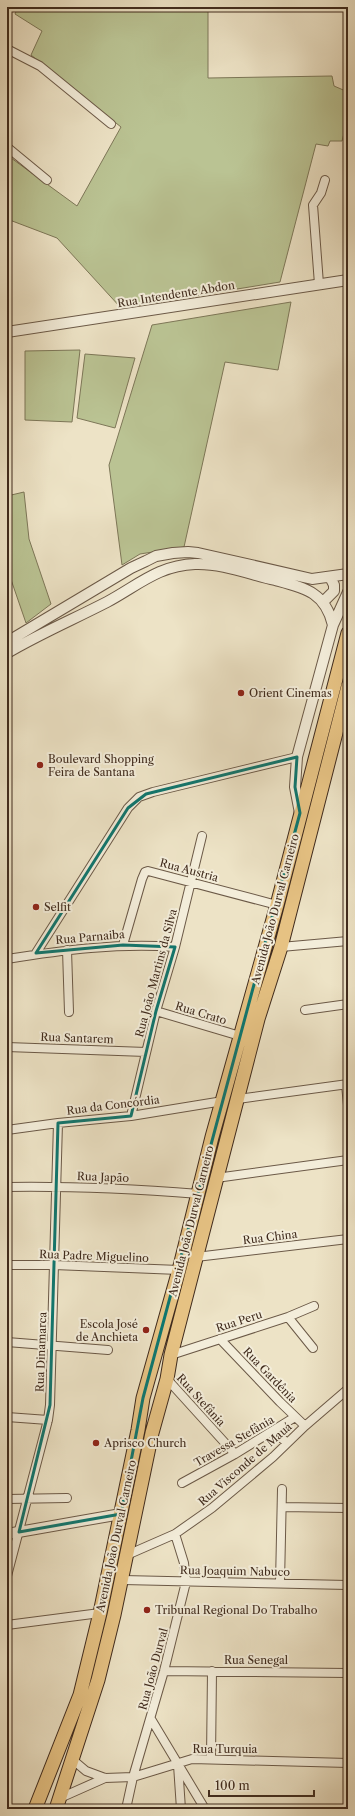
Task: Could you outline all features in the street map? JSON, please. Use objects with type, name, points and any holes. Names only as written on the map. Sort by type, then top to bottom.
[{"type":"main road","name":"Avenida João Durval Carneiro","points":[[35,1809],[80,1695],[100,1614],[138,1430],[143,1398],[179,1270],[240,1036],[277,905],[300,812],[348,633]]},
{"type":"main road","name":"Avenida João Durval Carneiro","points":[[58,1803],[98,1680],[122,1580],[152,1433],[159,1403],[167,1379],[171,1354],[258,1020],[281,947],[343,724],[348,686]]},
{"type":"main road","points":[[143,1398],[145,1408],[148,1411],[155,1409],[159,1403]]},
{"type":"main road","points":[[138,1430],[143,1427],[148,1428],[152,1433]]},
{"type":"street","points":[[7,49],[40,66],[111,124]]},
{"type":"street","points":[[7,147],[47,180]]},
{"type":"street","points":[[319,284],[313,205],[321,193],[325,180]]},
{"type":"street","name":"Rua Intendente Abdon","points":[[7,332],[348,280]]},
{"type":"street","points":[[7,642],[131,568],[156,556],[188,552],[312,579],[348,574]]},
{"type":"street","points":[[7,653],[107,602],[165,569],[181,565],[212,564],[295,585],[315,595],[323,602],[330,613],[333,625]]},
{"type":"street","points":[[323,602],[334,591],[334,585],[330,577]]},
{"type":"street","points":[[99,587],[107,602]]},
{"type":"street","points":[[300,812],[295,787],[297,757],[333,625],[348,592]]},
{"type":"street","points":[[36,953],[128,808],[139,798],[153,792],[297,757]]},
{"type":"street","name":"Rua João Martins da Silva","points":[[131,1116],[156,1011],[192,883],[202,836]]},
{"type":"street","name":"Rua Austria","points":[[123,945],[145,872],[153,871],[192,883],[277,905]]},
{"type":"street","points":[[281,947],[348,941]]},
{"type":"street","name":"Rua Parnaiba","points":[[7,959],[36,953],[123,945],[175,947]]},
{"type":"street","points":[[67,950],[69,1012]]},
{"type":"street","points":[[305,1010],[348,1004]]},
{"type":"street","name":"Rua Crato","points":[[156,1011],[240,1036]]},
{"type":"street","name":"Rua Santarem","points":[[7,1047],[146,1052]]},
{"type":"street","points":[[238,1099],[347,1084],[348,1105]]},
{"type":"street","name":"Rua da Concórdia","points":[[7,1130],[58,1123],[131,1116],[223,1101]]},
{"type":"street","name":"Rua Dinamarca","points":[[7,1576],[48,1420],[53,1344],[58,1123]]},
{"type":"street","points":[[216,1178],[348,1160]]},
{"type":"street","name":"Rua Japão","points":[[7,1187],[56,1186],[134,1189],[199,1194]]},
{"type":"street","name":"Rua China","points":[[196,1257],[348,1239]]},
{"type":"street","name":"Rua Padre Miguelino","points":[[7,1265],[54,1265],[179,1270]]},
{"type":"street","name":"Rua Peru","points":[[171,1354],[288,1317],[314,1306]]},
{"type":"street","points":[[288,1317],[313,1348]]},
{"type":"street","name":"Rua Gardênia","points":[[220,1339],[305,1426]]},
{"type":"street","points":[[7,1342],[53,1344],[108,1350]]},
{"type":"street","name":"Rua Stefânia","points":[[167,1379],[235,1454]]},
{"type":"street","name":"Rua Visconde de Mauá","points":[[127,1555],[175,1534],[212,1508],[348,1388]]},
{"type":"street","points":[[7,1417],[48,1420]]},
{"type":"street","name":"Travessa Stefânia","points":[[182,1482],[235,1454],[295,1417]]},
{"type":"street","points":[[274,1431],[287,1443]]},
{"type":"street","points":[[280,1583],[282,1490]]},
{"type":"street","points":[[7,1498],[67,1498]]},
{"type":"street","points":[[282,1507],[348,1508]]},
{"type":"street","points":[[7,1534],[121,1514]]},
{"type":"street","name":"Rua João Durval","points":[[126,1809],[133,1777],[151,1720],[164,1671],[186,1582],[184,1563],[175,1534]]},
{"type":"street","name":"Rua Joaquim Nabuco","points":[[122,1580],[348,1585]]},
{"type":"street","points":[[7,1625],[100,1614]]},
{"type":"street","name":"Rua Senegal","points":[[164,1671],[348,1673]]},
{"type":"street","points":[[211,1758],[212,1671]]},
{"type":"street","points":[[151,1720],[178,1762],[205,1809]]},
{"type":"street","name":"Rua Turquia","points":[[73,1760],[86,1771],[105,1778],[133,1777],[178,1762],[192,1759],[211,1758],[348,1763]]},
{"type":"street","points":[[178,1762],[181,1809]]},
{"type":"street","name":"Rua Turquia","points":[[58,1803],[105,1778]]},
{"type":"highlighted area","points":[[297,757],[295,787],[300,813],[143,1398],[121,1514],[19,1532],[50,1405],[58,1123],[131,1116],[156,1011],[175,947],[123,945],[36,953],[128,808],[146,794]]},
{"type":"green space","points":[[18,7],[208,7],[208,78],[332,76],[334,86],[348,92],[348,118],[342,141],[330,141],[328,146],[316,144],[280,282],[121,308],[57,238],[7,219],[7,155],[77,206],[121,127],[31,55],[42,31],[15,14]]},
{"type":"green space","points":[[291,302],[278,370],[225,362],[184,547],[140,554],[122,565],[109,465],[152,325]]},
{"type":"green space","points":[[80,350],[72,422],[25,420],[25,351]]},
{"type":"green space","points":[[85,354],[135,358],[115,428],[77,418]]},
{"type":"green space","points":[[24,492],[29,539],[51,604],[26,623],[7,568],[7,496]]},
{"type":"place","name":"Orient Cinemas","points":[[241,693]]},
{"type":"place","name":"Boulevard Shopping Feira de Santana","points":[[40,765]]},
{"type":"place","name":"Selfit","points":[[36,907]]},
{"type":"place","name":"Escola José de Anchieta","points":[[146,1330]]},
{"type":"place","name":"Aprisco Church","points":[[96,1443]]},
{"type":"place","name":"Tribunal Regional Do Trabalho","points":[[147,1610]]}]
